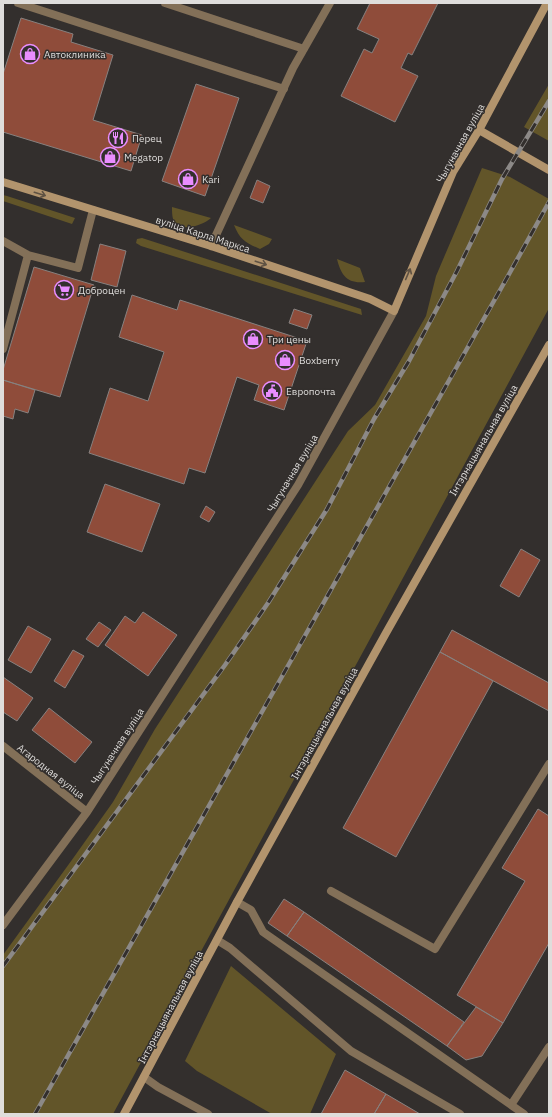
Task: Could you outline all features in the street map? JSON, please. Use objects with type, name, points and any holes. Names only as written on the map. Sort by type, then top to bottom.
[{"type":"street","points":[[18,3],[284,89]]},
{"type":"street","points":[[165,3],[304,49]]},
{"type":"street","points":[[211,246],[293,68],[330,3]]},
{"type":"street","name":"Чыгуначная вуліца","points":[[3,925],[87,812],[298,485],[394,310],[453,172],[479,130],[547,3]]},
{"type":"street","points":[[479,130],[549,170]]},
{"type":"street","name":"вуліца Карла Маркса","points":[[3,182],[211,246],[370,299],[394,310]]},
{"type":"street","points":[[3,241],[28,255],[78,268],[93,210]]},
{"type":"street","points":[[3,349],[28,255]]},
{"type":"street","name":"Інтэрнацыянальная вуліца","points":[[124,1114],[237,902],[386,633],[549,345]]},
{"type":"street","name":"Агародная вуліца","points":[[3,746],[87,812]]},
{"type":"street","points":[[331,891],[436,949],[549,764]]},
{"type":"street","points":[[237,902],[251,910],[263,932],[524,1114]]},
{"type":"street","points":[[217,940],[230,948],[351,1051],[460,1114]]},
{"type":"street","points":[[511,1105],[549,1047]]},
{"type":"street","points":[[144,1077],[208,1114]]},
{"type":"shaded area","points":[[549,84],[549,141],[524,127]]},
{"type":"shaded area","points":[[482,168],[510,177],[549,199],[549,308],[113,1114],[3,1114],[3,955],[113,802],[155,729],[348,431],[375,405],[426,316],[436,276]]},
{"type":"shaded area","points":[[3,195],[75,218],[72,224],[3,201]]},
{"type":"shaded area","points":[[172,207],[211,218],[198,225],[188,227],[179,226],[174,221]]},
{"type":"shaded area","points":[[234,225],[272,239],[269,244],[260,249],[241,238]]},
{"type":"shaded area","points":[[142,238],[361,309],[362,315],[141,246],[136,243],[137,239]]},
{"type":"shaded area","points":[[337,259],[360,268],[365,282],[354,282],[349,280],[343,274]]},
{"type":"shaded area","points":[[231,966],[336,1054],[310,1114],[272,1114],[197,1071],[185,1061]]},
{"type":"building","points":[[370,3],[438,3],[412,55],[408,53],[401,68],[418,76],[395,122],[341,96],[364,49],[372,53],[379,39],[357,29]]},
{"type":"building","points":[[21,18],[73,34],[71,42],[113,55],[93,120],[142,135],[131,171],[3,132],[3,74]]},
{"type":"building","points":[[196,84],[239,98],[205,196],[162,181]]},
{"type":"building","points":[[257,180],[270,186],[263,203],[250,198]]},
{"type":"building","points":[[100,244],[126,251],[117,287],[91,280]]},
{"type":"building","points":[[34,267],[94,285],[60,397],[3,380],[3,370]]},
{"type":"building","points":[[132,295],[177,310],[180,300],[307,341],[284,410],[254,400],[259,385],[237,377],[205,473],[189,468],[184,484],[89,453],[110,388],[148,401],[164,352],[119,337]]},
{"type":"building","points":[[294,309],[312,315],[307,329],[289,323]]},
{"type":"building","points":[[3,380],[35,390],[28,413],[15,409],[13,419],[3,416]]},
{"type":"building","points":[[105,484],[160,504],[142,552],[87,532]]},
{"type":"building","points":[[206,506],[215,512],[209,522],[200,517]]},
{"type":"building","points":[[521,549],[540,560],[519,597],[500,586]]},
{"type":"building","points":[[143,612],[177,635],[148,676],[105,645],[125,616],[135,623]]},
{"type":"building","points":[[99,622],[111,630],[98,647],[86,639]]},
{"type":"building","points":[[28,626],[51,639],[31,673],[8,660]]},
{"type":"building","points":[[452,630],[549,683],[549,711],[440,652]]},
{"type":"building","points":[[73,650],[84,656],[65,688],[54,681]]},
{"type":"building","points":[[440,652],[493,681],[396,857],[343,828]]},
{"type":"building","points":[[3,677],[33,698],[17,721],[3,712]]},
{"type":"building","points":[[49,708],[92,742],[75,763],[32,730]]},
{"type":"building","points":[[538,809],[549,816],[549,943],[503,1023],[457,995],[525,881],[502,868]]},
{"type":"building","points":[[284,899],[304,912],[287,936],[268,923]]},
{"type":"building","points":[[304,912],[464,1022],[447,1046],[287,936]]},
{"type":"building","points":[[476,1007],[503,1023],[482,1056],[466,1060],[447,1046]]},
{"type":"building","points":[[345,1070],[386,1094],[374,1114],[321,1114]]},
{"type":"building","points":[[386,1094],[420,1114],[374,1114]]},
{"type":"railway","points":[[3,966],[225,665],[268,603],[327,509],[374,419],[409,361],[457,271],[502,179],[549,101]]},
{"type":"railway","points":[[35,1114],[549,202]]},
{"type":"place","name":"Автоклиника","points":[[30,54]]},
{"type":"place","name":"Перец","points":[[118,138]]},
{"type":"place","name":"Megatop","points":[[110,157]]},
{"type":"place","name":"Kari","points":[[188,179]]},
{"type":"place","name":"Доброцен","points":[[64,290]]},
{"type":"place","name":"Три цены","points":[[253,339]]},
{"type":"place","name":"Boxberry","points":[[285,360]]},
{"type":"place","name":"Европочта","points":[[272,391]]}]
